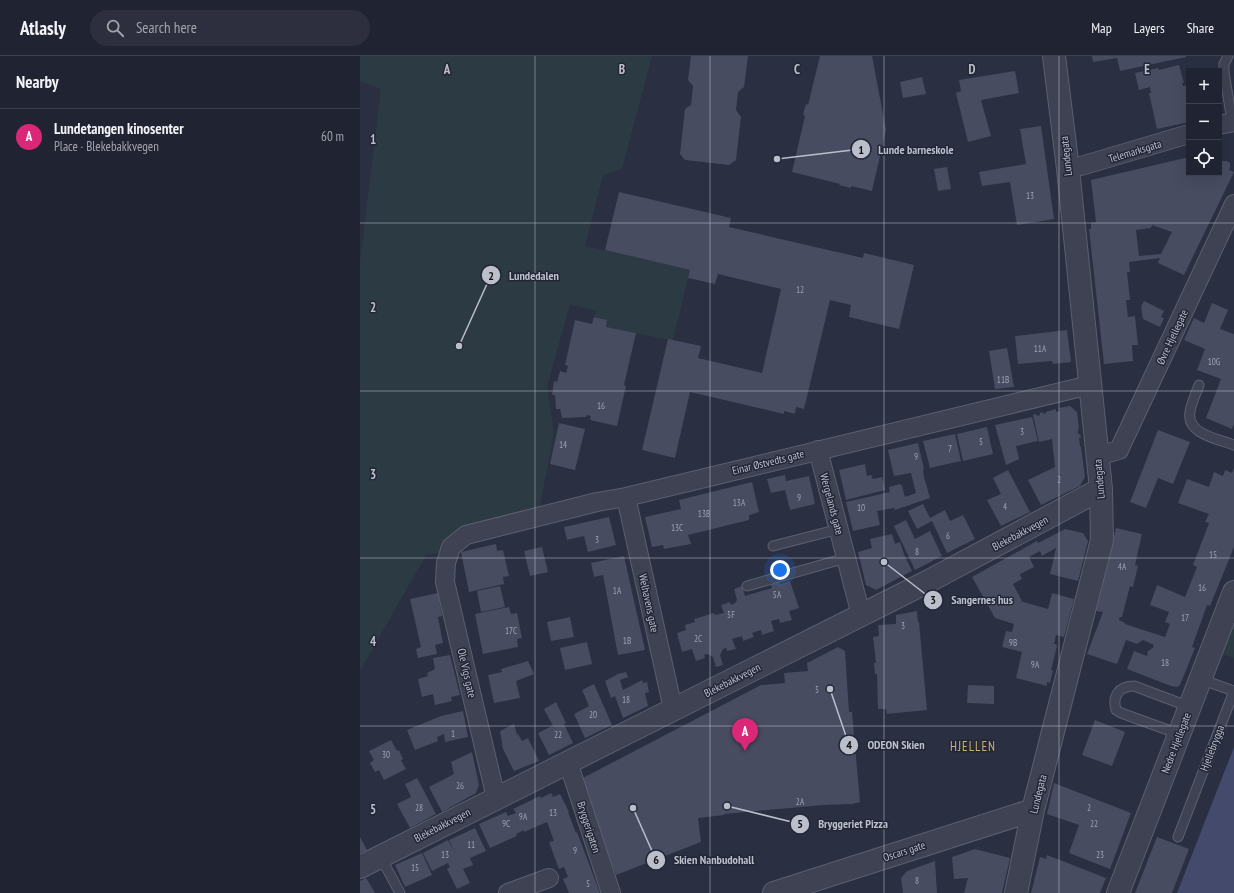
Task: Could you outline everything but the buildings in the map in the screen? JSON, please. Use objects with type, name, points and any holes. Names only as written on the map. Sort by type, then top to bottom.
[{"type":"street","name":"Lundegata","points":[[1016,893],[1033,810],[1102,540],[1101,489],[1098,456],[1068,169],[1054,56]]},
{"type":"street","name":"Telemarksgata","points":[[1081,166],[1186,135]]},
{"type":"street","name":"Øvre Hjellegate","points":[[1098,456],[1119,450],[1234,204]]},
{"type":"street","name":"Einar Østvedts gate","points":[[451,547],[466,535],[597,502],[1090,385]]},
{"type":"street","name":"Wergelands gate","points":[[818,450],[861,615]]},
{"type":"street","name":"Blekebakkvegen","points":[[360,867],[929,581],[1101,489]]},
{"type":"street","name":"Welhavens gate","points":[[626,496],[673,709]]},
{"type":"street","name":"Ole Vigs gate","points":[[451,547],[446,563],[445,582],[496,798]]},
{"type":"street","name":"Nedre Hjellegate","points":[[1118,893],[1234,592]]},
{"type":"street","name":"Bryggerigaten","points":[[568,762],[611,893]]},
{"type":"street","name":"Oscars gate","points":[[774,893],[1033,810]]},
{"type":"street","points":[[508,893],[549,878]]},
{"type":"lane","points":[[1228,56],[1224,64],[1224,72],[1228,123]]},
{"type":"lane","points":[[1199,385],[1190,412],[1191,424],[1196,431],[1234,445]]},
{"type":"lane","points":[[773,546],[839,529]]},
{"type":"lane","points":[[747,586],[846,558]]},
{"type":"lane","name":"Hjellebrygga","points":[[1178,838],[1234,692],[1200,679]]},
{"type":"lane","points":[[1179,734],[1116,710],[1114,704],[1120,689],[1126,686],[1134,686],[1190,707]]},
{"type":"lane","points":[[380,856],[400,893]]},
{"type":"shaded area","points":[[360,56],[652,56],[622,169],[603,175],[585,246],[690,270],[673,340],[606,327],[607,320],[594,317],[597,311],[570,304],[547,387],[554,433],[539,511],[441,552],[426,555],[360,671],[360,261],[381,89],[360,81]]},
{"type":"shaded area","points":[[1234,625],[1234,658],[1222,654]]},
{"type":"water","points":[[1234,747],[1234,893],[1177,893]]},
{"type":"place","name":"Lunde barneskole","points":[[777,159]]},
{"type":"place","name":"Lundedalen","points":[[459,346]]},
{"type":"place","name":"Sangernes hus","points":[[884,562]]},
{"type":"place","name":"ODEON Skien","points":[[830,689]]},
{"type":"place","name":"Lundetangen kinosenter","points":[[745,751]]},
{"type":"place","name":"Bryggeriet Pizza","points":[[727,806]]},
{"type":"place","name":"Skien Nanbudohall","points":[[633,808]]},
{"type":"district","name":"HJELLEN","points":[[973,746]]}]
